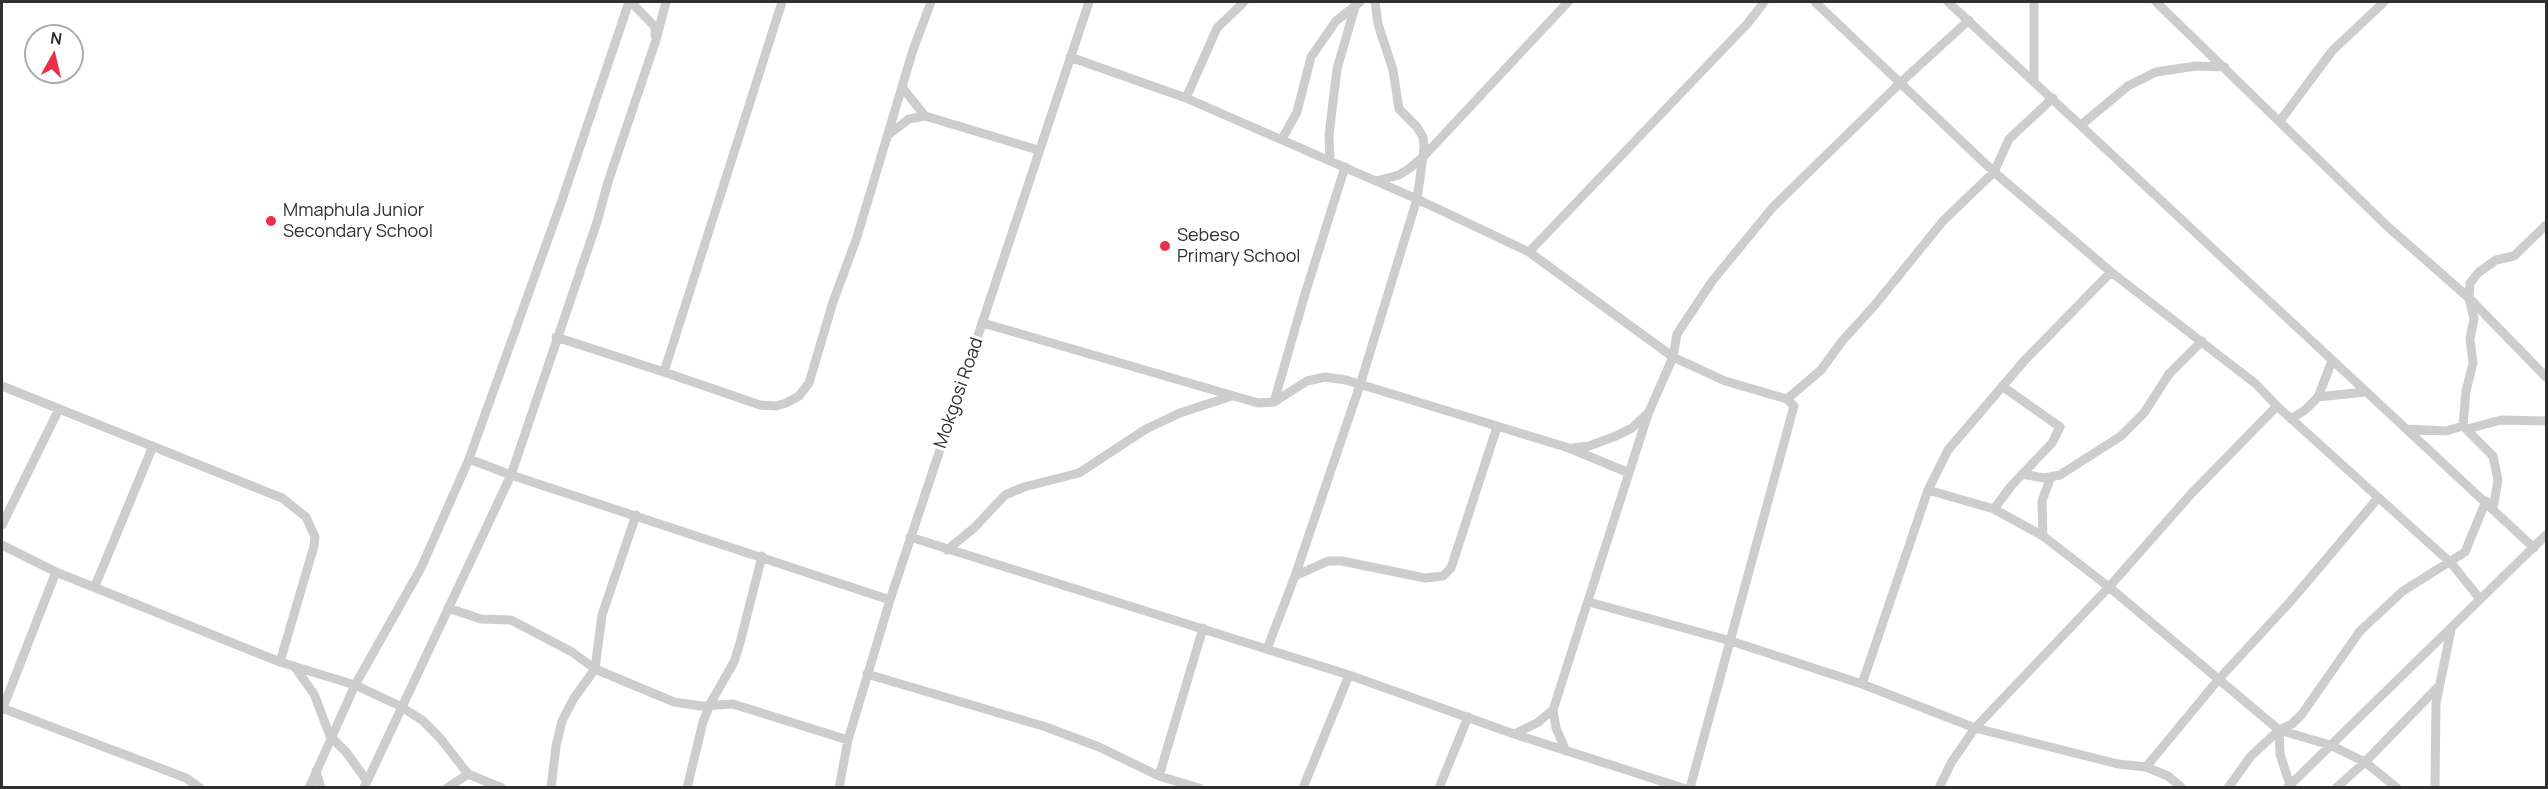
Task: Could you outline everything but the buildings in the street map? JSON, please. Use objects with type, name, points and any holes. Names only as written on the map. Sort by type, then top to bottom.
[{"type":"street","points":[[309,788],[330,736],[355,685],[421,568],[469,459],[630,2],[655,27],[656,40]]},
{"type":"street","points":[[365,784],[511,475],[556,337],[597,222],[608,182],[656,40],[666,2]]},
{"type":"street","points":[[664,372],[782,2]]},
{"type":"street","points":[[556,337],[760,405],[776,406],[799,396],[809,383],[818,358],[833,302],[857,237],[902,87],[931,2]]},
{"type":"street","name":"Mokgosi Road","points":[[839,788],[848,740],[910,537],[1089,2]]},
{"type":"street","points":[[1186,98],[1217,28],[1244,2]]},
{"type":"street","points":[[1268,649],[1360,385],[1417,199],[1423,157],[1423,137],[1417,127],[1399,109],[1393,70],[1378,24],[1375,2]]},
{"type":"street","points":[[1376,181],[1399,176],[1423,157],[1568,2]]},
{"type":"street","points":[[1529,252],[1748,23],[1764,2]]},
{"type":"street","points":[[1815,2],[1994,172],[2111,272],[2256,384],[2277,406],[2451,563],[2481,599]]},
{"type":"street","points":[[1948,2],[2407,429],[2431,455],[2490,505],[2534,548]]},
{"type":"street","points":[[2034,2],[2034,82]]},
{"type":"street","points":[[2156,2],[2226,67],[2387,226],[2469,298],[2547,377]]},
{"type":"street","points":[[2280,121],[2332,51],[2384,2]]},
{"type":"street","points":[[1282,139],[1297,112],[1311,57],[1336,21],[1358,3]]},
{"type":"street","points":[[1330,160],[1329,135],[1337,69],[1358,3]]},
{"type":"street","points":[[1566,751],[1556,728],[1553,710],[1648,414],[1673,357],[1677,334],[1740,246],[1773,207],[1900,83],[1969,20]]},
{"type":"street","points":[[1070,57],[1186,98],[1346,167],[1529,252],[1673,357],[1725,381],[1787,399],[1794,406],[1690,788]]},
{"type":"street","points":[[2081,125],[2128,86],[2157,72],[2196,66],[2226,67]]},
{"type":"street","points":[[902,87],[925,116]]},
{"type":"street","points":[[1787,399],[1821,370],[1943,221],[1994,172],[2009,139],[2052,99]]},
{"type":"street","points":[[888,136],[909,119],[925,116],[1038,150]]},
{"type":"street","points":[[1274,402],[1305,294],[1346,167]]},
{"type":"street","points":[[2228,788],[2251,756],[2279,730],[2292,724],[2302,714],[2360,631],[2403,591],[2432,571],[2451,563],[2465,552],[2490,505],[2498,480],[2493,456],[2465,427],[2466,391],[2473,363],[2470,339],[2474,319],[2469,298],[2470,283],[2479,272],[2496,260],[2514,256],[2547,225]]},
{"type":"street","points":[[1863,684],[1928,490],[1948,450],[2002,386],[2111,272]]},
{"type":"street","points":[[983,323],[1258,403],[1274,402],[1307,381],[1325,377],[1346,380],[1569,448],[1629,473]]},
{"type":"street","points":[[2022,474],[2044,478],[2060,475],[2121,436],[2144,413],[2169,374],[2202,341]]},
{"type":"street","points":[[2291,418],[2305,410],[2318,397],[2332,361]]},
{"type":"street","points":[[2,386],[282,498],[306,517],[315,537],[314,546],[280,662]]},
{"type":"street","points":[[1994,509],[2022,474],[2052,443],[2060,427],[2002,386]]},
{"type":"street","points":[[2318,397],[2365,392]]},
{"type":"street","points":[[947,550],[974,528],[1005,495],[1024,486],[1079,472],[1146,429],[1180,413],[1232,396]]},
{"type":"street","points":[[1939,788],[1951,763],[1975,728],[2109,587],[2191,494],[2277,406]]},
{"type":"street","points":[[2,525],[59,409]]},
{"type":"street","points":[[1569,448],[1589,446],[1616,436],[1632,428],[1648,414]]},
{"type":"street","points":[[2407,429],[2446,431],[2500,420],[2547,421]]},
{"type":"street","points":[[1295,576],[1328,561],[1342,561],[1425,578],[1443,576],[1450,568],[1497,427]]},
{"type":"street","points":[[95,586],[153,446]]},
{"type":"street","points":[[469,459],[511,475],[890,600]]},
{"type":"street","points":[[2043,536],[2042,501],[2051,477]]},
{"type":"street","points":[[1928,490],[1994,509],[2043,536],[2109,587],[2279,730],[2330,745],[2365,762],[2397,788]]},
{"type":"street","points":[[2146,767],[2218,680],[2290,602],[2378,498]]},
{"type":"street","points":[[551,788],[556,746],[562,721],[574,698],[595,669],[602,615],[636,515]]},
{"type":"street","points":[[2279,730],[2280,754],[2290,786],[2547,535]]},
{"type":"street","points":[[910,537],[1349,675],[1514,734],[1683,788]]},
{"type":"street","points":[[2,545],[56,572],[280,662],[355,685],[400,706],[422,720],[440,738],[468,774],[502,788]]},
{"type":"street","points":[[687,788],[703,722],[710,704],[734,662],[762,556]]},
{"type":"street","points":[[56,572],[4,696],[2,709],[186,778],[200,788]]},
{"type":"street","points":[[1588,602],[1731,641],[1863,684],[1975,728],[2107,761],[2146,767],[2168,776],[2182,788]]},
{"type":"street","points":[[447,608],[481,619],[511,620],[572,652],[595,669],[674,702],[687,705],[733,704],[848,740]]},
{"type":"street","points":[[1159,776],[1203,628]]},
{"type":"street","points":[[2434,788],[2434,732],[2438,687],[2452,629]]},
{"type":"street","points":[[294,666],[314,694],[330,736],[346,752],[365,784]]},
{"type":"street","points":[[867,674],[1046,727],[1099,747],[1159,776],[1199,788]]},
{"type":"street","points":[[1303,788],[1349,675]]},
{"type":"street","points":[[2336,788],[2365,762],[2438,687]]},
{"type":"street","points":[[1514,734],[1537,723],[1553,710]]},
{"type":"street","points":[[1439,788],[1468,717]]},
{"type":"street","points":[[316,771],[321,788]]},
{"type":"street","points":[[447,788],[468,774]]},
{"type":"place","name":"Mmaphula Junior Secondary School","points":[[271,221]]},
{"type":"place","name":"Sebeso Primary School","points":[[1165,246]]}]
